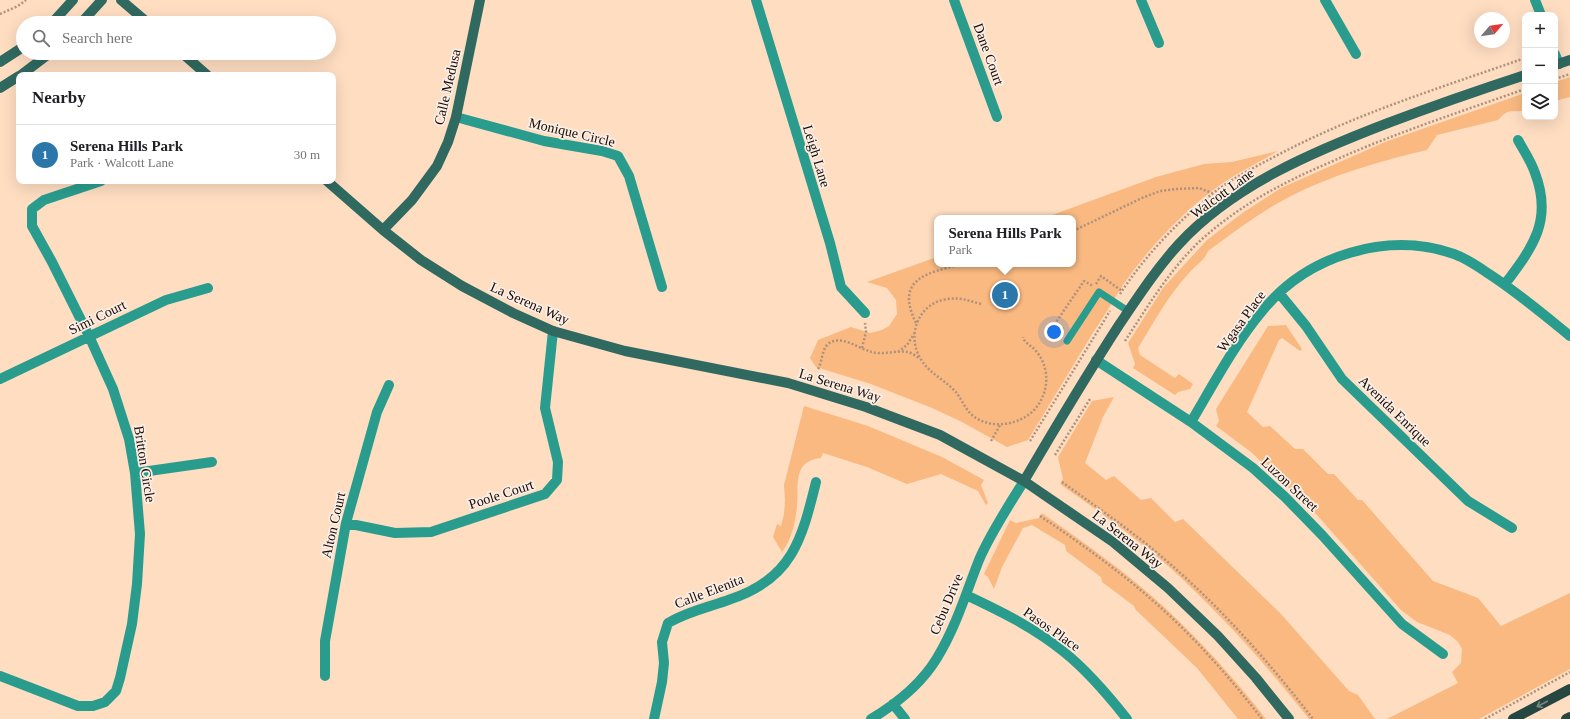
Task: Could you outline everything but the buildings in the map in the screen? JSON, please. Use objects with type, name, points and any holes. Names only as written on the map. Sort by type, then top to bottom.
[{"type":"main road","points":[[58,16],[73,0]]},
{"type":"main road","points":[[87,16],[102,0]]},
{"type":"main road","points":[[121,0],[140,16]]},
{"type":"main road","name":"Calle Medusa","points":[[383,230],[412,200],[437,166],[448,142],[456,117],[480,0]]},
{"type":"main road","points":[[0,62],[16,52]]},
{"type":"main road","points":[[25,72],[41,60]]},
{"type":"main road","points":[[190,60],[204,72]]},
{"type":"main road","points":[[1558,65],[1570,60]]},
{"type":"main road","name":"Walcott Lane","points":[[1024,481],[1096,360],[1128,311],[1156,272],[1180,243],[1211,214],[1267,177],[1316,152],[1454,98],[1522,76]]},
{"type":"main road","points":[[0,88],[16,78]]},
{"type":"main road","name":"La Serena Way","points":[[330,184],[383,230],[421,260],[462,286],[513,313],[553,331],[625,351],[788,383],[866,407],[940,435],[1024,481],[1113,542],[1168,588],[1256,678],[1289,719]]},
{"type":"main road","points":[[1513,719],[1570,688]]},
{"type":"main road","points":[[1566,719],[1570,717]]},
{"type":"street","name":"Leigh Lane","points":[[756,0],[830,243],[841,287],[865,312]]},
{"type":"street","name":"Dane Court","points":[[954,0],[997,117]]},
{"type":"street","points":[[1142,0],[1158,43]]},
{"type":"street","points":[[1325,0],[1356,54]]},
{"type":"street","points":[[1535,0],[1540,12]]},
{"type":"street","name":"Monique Circle","points":[[456,117],[544,141],[602,151],[618,156],[629,176],[662,288]]},
{"type":"street","points":[[1505,284],[1528,252],[1535,239],[1542,217],[1542,195],[1536,178],[1518,140]]},
{"type":"street","name":"Britton Circle","points":[[0,676],[78,706],[93,706],[105,702],[116,691],[132,624],[137,584],[140,534],[135,473],[129,439],[116,396],[89,336],[32,226],[32,209],[44,200],[92,184]]},
{"type":"street","name":"Wgasa Place","points":[[1191,422],[1246,332],[1263,310],[1279,293],[1304,274],[1349,252],[1377,246],[1401,244],[1455,254],[1505,284],[1570,336]]},
{"type":"street","name":"Simi Court","points":[[0,379],[166,300],[208,288]]},
{"type":"street","name":"Avenida Enrique","points":[[1279,293],[1306,326],[1342,379],[1468,501],[1512,528]]},
{"type":"street","name":"Poole Court","points":[[346,523],[395,532],[431,532],[545,494],[557,480],[558,462],[545,408],[553,331]]},
{"type":"street","name":"Luzon Street","points":[[1096,360],[1191,422],[1253,468],[1285,497],[1322,535],[1402,624],[1443,654]]},
{"type":"street","name":"Alton Court","points":[[325,676],[325,641],[346,523],[377,412],[389,385]]},
{"type":"street","points":[[135,473],[212,462]]},
{"type":"street","name":"Cebu Drive","points":[[871,719],[893,704],[919,681],[937,658],[950,633],[980,559],[1024,481]]},
{"type":"street","name":"Calle Elenita","points":[[654,719],[664,670],[662,642],[668,623],[683,614],[733,599],[762,586],[784,566],[797,546],[807,520],[816,482]]},
{"type":"street","name":"Pasos Place","points":[[966,595],[1034,630],[1064,652],[1088,674],[1127,719]]},
{"type":"street","points":[[893,704],[905,719]]},
{"type":"lane","points":[[1067,341],[1100,292],[1128,311]]},
{"type":"path","points":[[0,14],[18,6],[26,0]]},
{"type":"path","points":[[1030,441],[1129,280],[1164,238],[1213,193],[1244,172],[1338,126],[1409,98],[1522,59]]},
{"type":"path","points":[[1558,78],[1570,74]]},
{"type":"path","points":[[1125,341],[1183,259],[1228,217],[1288,181],[1362,148],[1436,120],[1522,91]]},
{"type":"path","points":[[1076,230],[1160,191],[1177,188],[1199,188],[1213,193]]},
{"type":"path","points":[[916,324],[912,316],[909,294],[914,283],[928,273],[951,267]]},
{"type":"path","points":[[981,304],[956,298],[942,300],[926,308],[916,324],[915,334],[915,342],[920,358],[932,373],[953,388],[972,415],[989,423],[1000,425],[1017,421],[1026,417],[1032,412],[1043,396],[1047,378],[1044,362],[1035,350],[1025,342],[1023,337]]},
{"type":"path","points":[[862,348],[866,332],[865,312]]},
{"type":"path","points":[[898,352],[907,345],[915,334]]},
{"type":"path","points":[[818,369],[826,347],[832,342],[842,340],[872,352],[889,354],[909,352],[920,358]]},
{"type":"path","points":[[1055,455],[1090,399]]},
{"type":"path","points":[[991,441],[1000,425]]},
{"type":"path","points":[[1062,482],[1120,523],[1169,562],[1216,606],[1286,684],[1313,719]]},
{"type":"path","points":[[1040,516],[1107,563],[1160,607],[1202,648],[1262,719]]},
{"type":"path","points":[[1485,719],[1570,672]]},
{"type":"shaded area","points":[[1570,77],[1570,97],[1558,100],[1558,81]]},
{"type":"shaded area","points":[[1522,94],[1522,111],[1511,111],[1505,113],[1498,120],[1437,135],[1427,150],[1339,175],[1289,197],[1247,222],[1208,251],[1203,260],[1182,281],[1162,308],[1138,348],[1140,355],[1175,378],[1179,374],[1193,384],[1190,389],[1178,392],[1175,395],[1133,368],[1135,364],[1128,343],[1163,288],[1207,240],[1241,214],[1281,188],[1385,142]]},
{"type":"shaded area","points":[[1278,151],[1237,174],[1213,190],[1176,222],[1153,246],[1119,291],[1028,440],[1007,447],[962,422],[932,408],[871,384],[816,367],[810,358],[818,340],[851,327],[870,333],[882,330],[889,326],[897,314],[896,300],[887,288],[867,282],[934,258],[934,267],[1076,267],[1076,215],[1052,215],[1156,177],[1204,164],[1232,162]]},
{"type":"shaded area","points":[[1286,325],[1302,349],[1300,351],[1282,338],[1279,340],[1247,412],[1263,427],[1270,426],[1295,449],[1303,449],[1328,474],[1334,474],[1358,500],[1362,500],[1433,581],[1478,598],[1501,626],[1570,593],[1570,669],[1479,719],[1387,719],[1458,683],[1452,672],[1461,663],[1462,649],[1458,642],[1450,635],[1417,622],[1401,610],[1317,515],[1251,452],[1216,426],[1219,421],[1216,409],[1268,326]]},
{"type":"shaded area","points":[[1114,397],[1103,417],[1085,463],[1106,480],[1114,476],[1141,500],[1151,498],[1175,522],[1183,519],[1281,614],[1349,691],[1358,695],[1375,719],[1309,719],[1276,678],[1241,639],[1205,601],[1167,565],[1101,513],[1060,484],[1063,479],[1058,457],[1092,401]]},
{"type":"shaded area","points":[[804,406],[868,426],[942,457],[984,480],[981,485],[988,503],[986,505],[978,491],[941,474],[907,484],[867,467],[823,453],[821,458],[812,460],[805,464],[801,469],[798,483],[797,507],[794,525],[791,536],[782,552],[773,537],[777,524],[781,526],[784,514],[784,485]]},
{"type":"shaded area","points":[[1042,513],[1089,546],[1149,593],[1217,660],[1266,719],[1238,719],[1197,668],[1136,610],[1134,606],[1102,582],[1101,577],[1066,551],[1065,545],[1032,525],[1023,528],[1002,567],[994,589],[988,577],[984,574],[1010,520],[1016,523],[1039,518]]},
{"type":"place","name":"Serena Hills Park","points":[[1005,295]]}]
